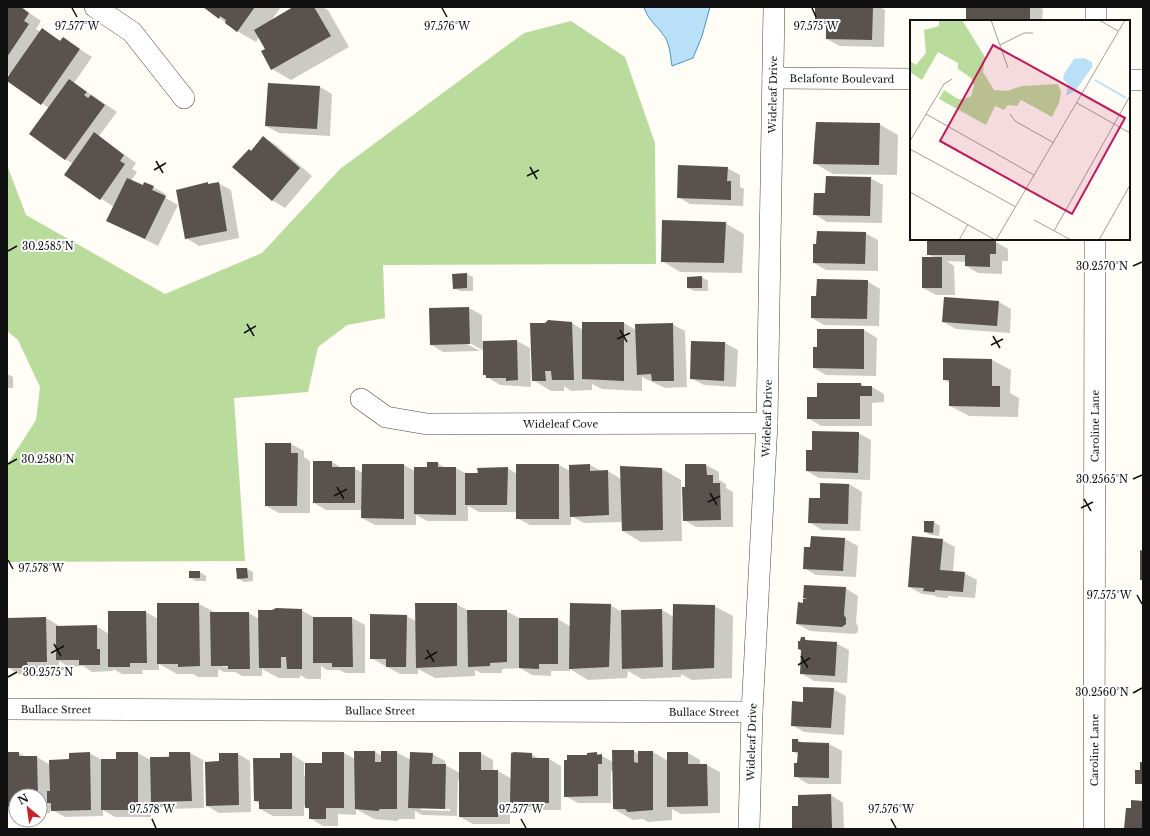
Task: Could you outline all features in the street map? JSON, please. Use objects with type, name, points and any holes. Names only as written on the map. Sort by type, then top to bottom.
[{"type":"street","points":[[95,7],[132,32],[184,98]]},
{"type":"street","name":"Wideleaf Drive","points":[[749,829],[752,712],[767,423],[774,7]]},
{"type":"street","points":[[1096,7],[1096,20]]},
{"type":"street","name":"Belafonte Boulevard","points":[[773,78],[910,79]]},
{"type":"street","points":[[1130,80],[1143,80]]},
{"type":"street","name":"Caroline Lane","points":[[1094,829],[1095,240]]},
{"type":"street","name":"Wideleaf Cove","points":[[361,399],[386,417],[427,424],[767,423]]},
{"type":"street","name":"Bullace Street","points":[[7,709],[752,712]]},
{"type":"green space","points":[[571,21],[625,57],[655,143],[656,264],[383,265],[385,318],[347,325],[318,347],[308,392],[234,398],[245,561],[7,562],[7,465],[36,420],[40,387],[18,340],[7,331],[7,165],[26,215],[165,294],[262,253],[340,169],[524,33]]},
{"type":"water","points":[[644,7],[710,7],[702,36],[693,58],[672,66],[667,40],[649,18]]},
{"type":"building","points":[[7,7],[21,7],[29,13],[24,21],[29,24],[7,57]]},
{"type":"building","points":[[203,7],[255,7],[237,32],[225,23],[226,20],[220,16],[219,19]]},
{"type":"building","points":[[293,7],[314,7],[331,36],[271,70],[261,51],[265,49],[254,30]]},
{"type":"building","points":[[815,7],[873,7],[872,40],[826,39],[826,22],[815,22]]},
{"type":"building","points":[[966,7],[1030,7],[1030,20],[966,20]]},
{"type":"building","points":[[42,28],[60,41],[63,37],[80,49],[41,105],[7,81],[7,78]]},
{"type":"building","points":[[69,79],[87,92],[84,95],[88,98],[91,95],[105,105],[65,160],[29,134]]},
{"type":"building","points":[[268,83],[320,86],[317,129],[265,126]]},
{"type":"building","points":[[816,122],[880,123],[879,165],[813,164]]},
{"type":"building","points":[[94,132],[124,155],[120,161],[125,164],[100,200],[64,175]]},
{"type":"building","points":[[263,136],[300,168],[272,201],[232,167],[249,149],[251,151]]},
{"type":"building","points":[[678,165],[728,167],[727,181],[731,181],[731,200],[677,198]]},
{"type":"building","points":[[826,176],[871,177],[870,216],[813,215],[814,193],[825,193]]},
{"type":"building","points":[[127,178],[143,185],[144,182],[154,186],[152,190],[166,196],[145,239],[106,221]]},
{"type":"building","points":[[208,182],[208,184],[219,182],[227,231],[185,239],[176,190]]},
{"type":"building","points":[[662,220],[726,222],[724,263],[661,262]]},
{"type":"building","points":[[817,231],[866,232],[865,264],[813,263],[813,244],[816,244]]},
{"type":"building","points":[[927,240],[996,241],[996,254],[990,254],[990,267],[965,266],[965,255],[927,255]]},
{"type":"building","points":[[922,257],[942,257],[942,288],[922,288]]},
{"type":"building","points":[[467,273],[467,288],[453,289],[452,274]]},
{"type":"building","points":[[702,276],[702,288],[687,288],[687,277]]},
{"type":"building","points":[[817,279],[868,280],[867,319],[811,318],[811,296],[816,296]]},
{"type":"building","points":[[944,297],[999,301],[997,326],[942,322]]},
{"type":"building","points":[[469,307],[470,344],[430,345],[429,308]]},
{"type":"building","points":[[548,320],[572,322],[574,380],[552,380],[551,371],[545,371],[546,381],[532,381],[530,323],[545,323]]},
{"type":"building","points":[[582,322],[624,322],[624,381],[582,379]]},
{"type":"building","points":[[673,323],[674,381],[652,381],[651,374],[637,375],[635,324]]},
{"type":"building","points":[[817,329],[864,329],[864,369],[813,368],[813,347],[817,347]]},
{"type":"building","points":[[517,340],[518,380],[506,381],[506,378],[486,378],[486,375],[483,375],[483,341]]},
{"type":"building","points":[[691,341],[725,342],[724,381],[690,379]]},
{"type":"building","points":[[943,358],[992,359],[992,386],[1000,386],[1000,407],[949,406],[949,380],[943,380]]},
{"type":"building","points":[[817,383],[861,383],[861,386],[872,386],[872,396],[860,396],[860,419],[807,419],[807,397],[817,397]]},
{"type":"building","points":[[812,431],[859,432],[858,473],[806,471],[806,450],[812,450]]},
{"type":"building","points":[[265,443],[291,443],[291,453],[298,453],[297,506],[265,506]]},
{"type":"building","points":[[313,461],[332,461],[332,467],[355,467],[355,503],[313,503]]},
{"type":"building","points":[[427,462],[438,462],[438,467],[456,467],[456,515],[414,514],[414,467],[427,467]]},
{"type":"building","points":[[362,464],[404,464],[404,519],[361,518]]},
{"type":"building","points":[[516,464],[559,464],[559,519],[516,519]]},
{"type":"building","points":[[590,464],[590,471],[608,470],[609,515],[570,517],[569,465]]},
{"type":"building","points":[[685,464],[706,464],[707,475],[713,475],[713,483],[720,483],[721,520],[683,521],[682,487],[685,487]]},
{"type":"building","points":[[620,466],[662,468],[663,530],[622,531]]},
{"type":"building","points":[[508,467],[507,505],[465,505],[465,473],[478,473],[477,468]]},
{"type":"building","points":[[820,483],[849,484],[848,524],[808,523],[809,498],[820,498]]},
{"type":"building","points":[[924,521],[934,521],[933,533],[924,532]]},
{"type":"building","points":[[811,536],[845,538],[843,571],[803,569],[804,547],[810,547]]},
{"type":"building","points":[[912,536],[943,539],[940,570],[965,572],[963,592],[935,590],[935,592],[923,591],[924,588],[908,587]]},
{"type":"building","points":[[1140,550],[1143,551],[1143,580],[1140,580]]},
{"type":"building","points":[[236,568],[247,568],[248,578],[237,579]]},
{"type":"building","points":[[189,571],[200,571],[200,578],[189,578]]},
{"type":"building","points":[[804,585],[846,587],[844,615],[846,618],[846,624],[842,627],[796,624],[798,602],[803,603],[803,599],[807,599],[803,598]]},
{"type":"building","points":[[157,603],[199,603],[200,666],[178,667],[178,664],[157,664]]},
{"type":"building","points":[[415,603],[457,603],[457,666],[416,668]]},
{"type":"building","points":[[570,603],[611,604],[609,667],[569,669]]},
{"type":"building","points":[[673,604],[715,605],[714,668],[672,670]]},
{"type":"building","points":[[276,608],[302,609],[302,669],[287,669],[286,657],[281,657],[281,668],[259,668],[258,610],[272,610]]},
{"type":"building","points":[[662,609],[663,667],[622,669],[621,610]]},
{"type":"building","points":[[467,610],[507,610],[507,662],[490,663],[490,666],[468,667]]},
{"type":"building","points":[[108,611],[146,611],[147,663],[130,663],[130,667],[108,667]]},
{"type":"building","points":[[210,612],[249,612],[250,669],[228,669],[228,666],[211,666]]},
{"type":"building","points":[[370,614],[407,615],[406,667],[386,667],[386,659],[370,659]]},
{"type":"building","points":[[46,617],[47,662],[27,662],[28,668],[7,668],[7,618]]},
{"type":"building","points":[[313,617],[352,617],[353,667],[332,667],[332,663],[313,663]]},
{"type":"building","points":[[519,618],[558,618],[558,664],[539,664],[539,669],[519,668]]},
{"type":"building","points":[[97,625],[97,649],[100,649],[100,665],[79,665],[79,660],[56,660],[56,626]]},
{"type":"building","points":[[801,637],[805,637],[805,640],[837,642],[835,676],[800,674],[801,650],[798,649],[798,641],[800,641]]},
{"type":"building","points":[[803,687],[834,688],[831,728],[791,726],[792,701],[803,702]]},
{"type":"building","points":[[792,739],[798,739],[798,742],[829,743],[829,778],[794,777],[794,763],[797,763],[798,752],[792,752]]},
{"type":"building","points":[[612,750],[634,750],[634,762],[638,763],[638,751],[653,751],[653,810],[628,812],[625,809],[613,809]]},
{"type":"building","points":[[354,751],[375,751],[375,762],[381,762],[381,751],[397,751],[397,809],[380,809],[378,811],[355,809]]},
{"type":"building","points":[[7,752],[19,752],[19,756],[37,756],[38,788],[8,788],[7,807]]},
{"type":"building","points":[[90,752],[91,810],[51,811],[51,803],[48,803],[48,791],[50,791],[49,760],[69,759],[69,753]]},
{"type":"building","points":[[116,752],[138,752],[138,810],[101,810],[101,759],[116,759]]},
{"type":"building","points":[[169,752],[190,752],[192,801],[151,802],[150,757],[169,757]]},
{"type":"building","points":[[322,752],[344,752],[344,808],[326,808],[326,819],[309,819],[309,808],[305,808],[305,763],[322,763]]},
{"type":"building","points":[[410,752],[433,753],[432,764],[446,764],[445,809],[408,808]]},
{"type":"building","points":[[459,752],[481,752],[481,770],[498,770],[498,817],[459,817]]},
{"type":"building","points":[[597,752],[597,755],[602,754],[602,764],[598,764],[598,796],[564,797],[564,760],[567,760],[567,755],[587,755],[587,753]]},
{"type":"building","points":[[667,752],[688,752],[688,764],[707,764],[708,806],[667,807]]},
{"type":"building","points":[[219,753],[238,753],[239,805],[206,806],[205,762],[219,761]]},
{"type":"building","points":[[280,753],[292,753],[292,809],[259,809],[259,801],[254,801],[253,758],[280,758]]},
{"type":"building","points":[[511,753],[532,753],[532,758],[549,758],[549,803],[510,803]]},
{"type":"building","points":[[1140,762],[1143,762],[1143,784],[1135,784],[1135,770],[1140,770]]},
{"type":"building","points":[[831,794],[832,828],[792,828],[792,806],[798,806],[798,795]]},
{"type":"building","points":[[1131,800],[1143,801],[1143,829],[1124,829],[1126,808],[1131,808]]}]
